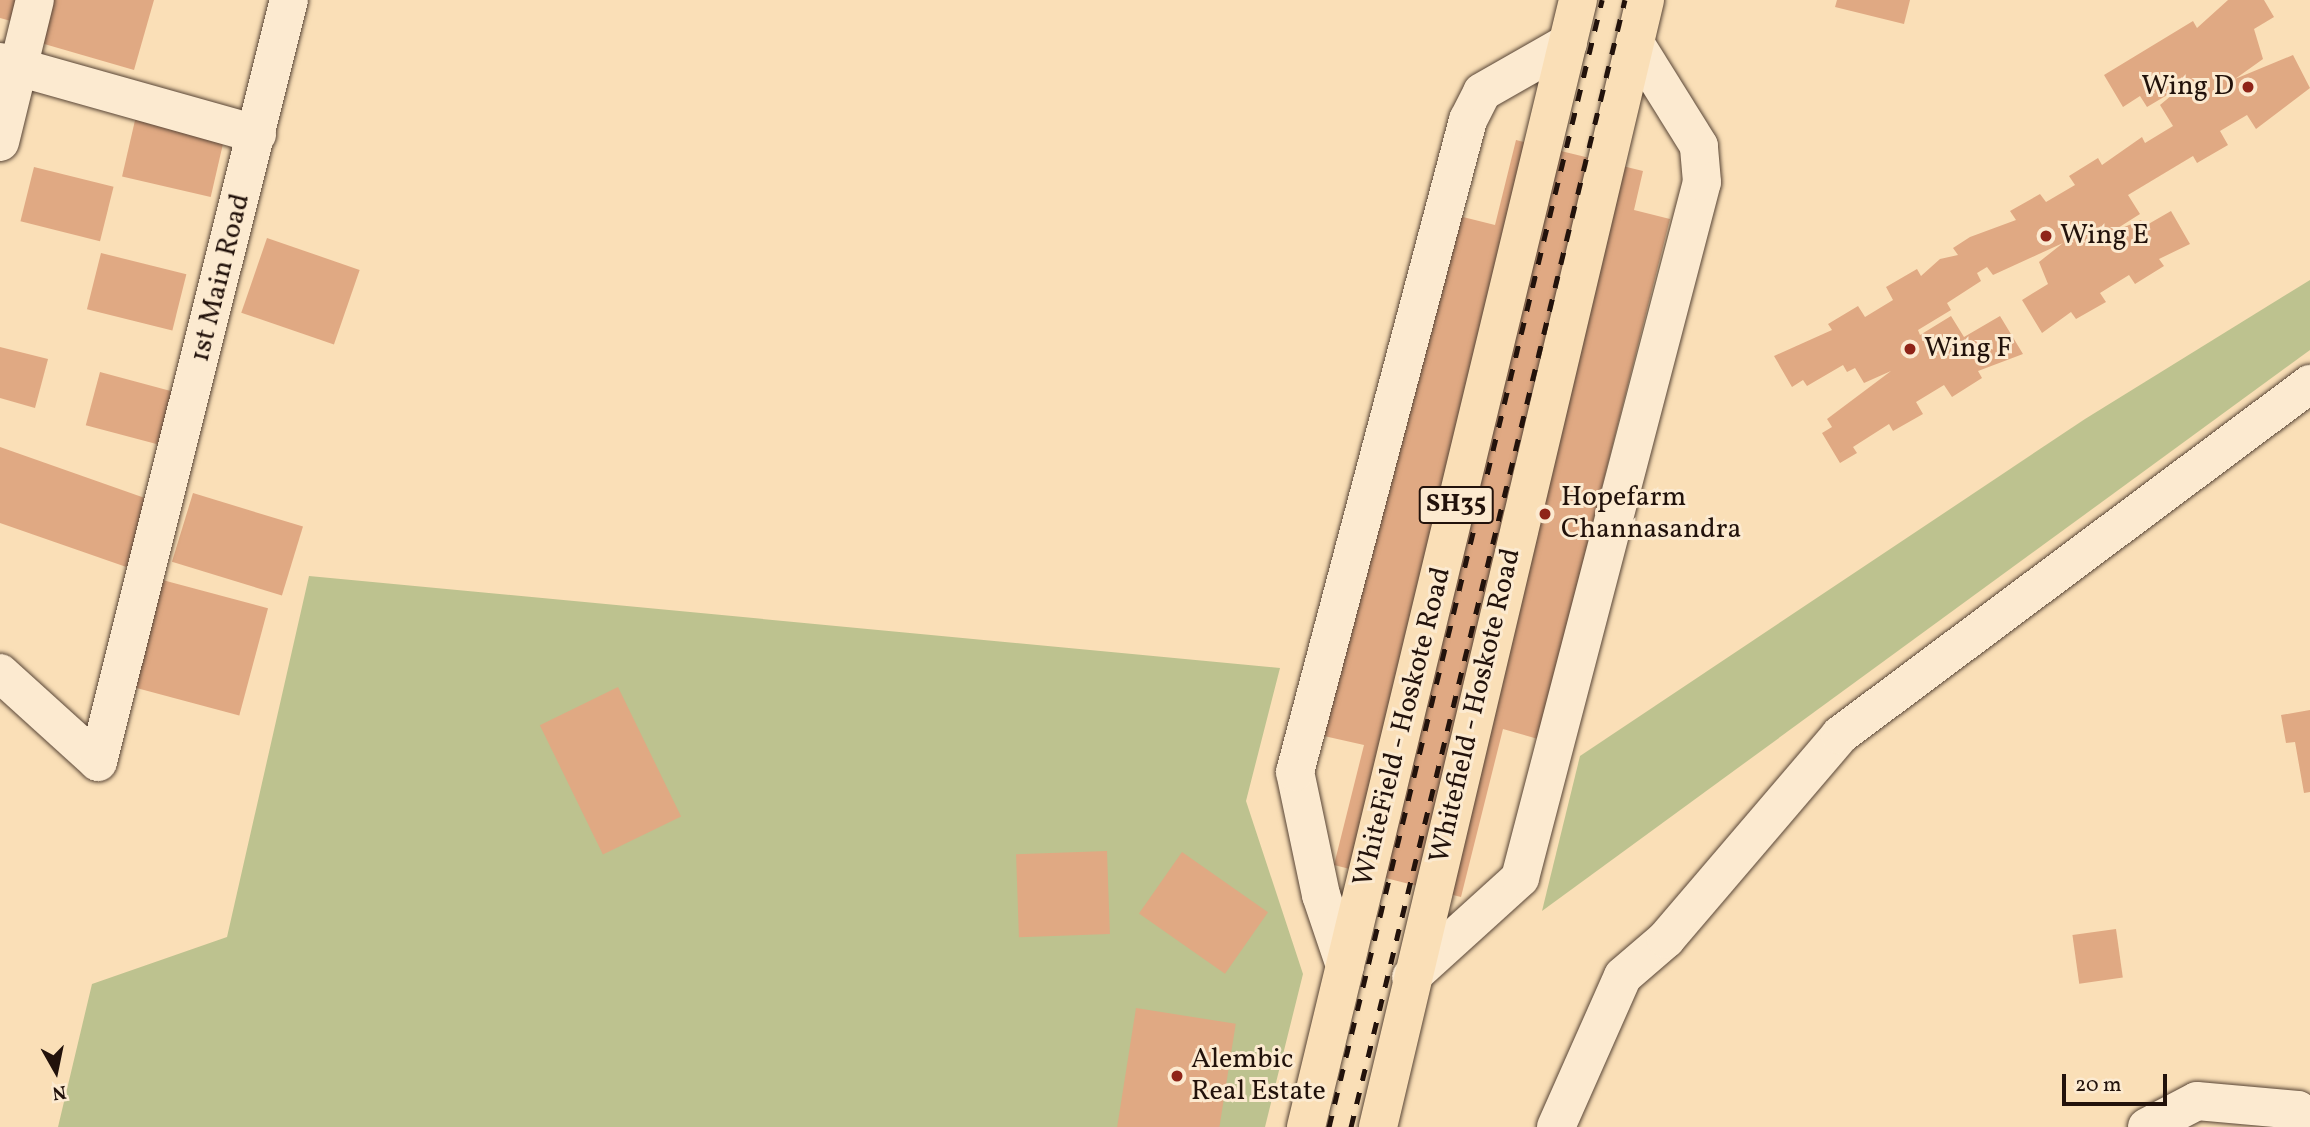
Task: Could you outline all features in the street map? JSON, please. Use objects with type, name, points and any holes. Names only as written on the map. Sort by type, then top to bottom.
[{"type":"main road","name":"WhiteField - Hoskote Road","points":[[1306,1127],[1578,0]]},
{"type":"main road","name":"Whitefield - Hoskote Road","points":[[1378,1127],[1411,977],[1646,0]]},
{"type":"street","points":[[0,142],[9,64],[35,0]]},
{"type":"street","name":"1st Main Road","points":[[0,673],[98,762],[153,556],[289,0]]},
{"type":"street","points":[[1345,966],[1321,895],[1295,772],[1468,120],[1482,92],[1568,43]]},
{"type":"street","points":[[1411,977],[1520,878],[1702,182],[1699,146],[1635,43]]},
{"type":"street","points":[[9,64],[257,134]]},
{"type":"street","points":[[1556,1127],[1623,976],[1666,939],[1840,735],[2310,384]]},
{"type":"street","points":[[2147,1127],[2197,1101],[2298,1110],[2307,1127]]},
{"type":"green space","points":[[2310,280],[2310,350],[1542,911],[1580,756],[2085,419]]},
{"type":"green space","points":[[309,576],[1280,668],[1246,801],[1303,974],[1265,1127],[58,1127],[92,984],[227,937]]},
{"type":"building","points":[[0,0],[17,0],[11,21],[0,18]]},
{"type":"building","points":[[46,0],[154,0],[134,70],[34,41]]},
{"type":"building","points":[[1837,0],[1910,0],[1904,24],[1835,7]]},
{"type":"building","points":[[2228,0],[2264,0],[2274,17],[2254,29],[2263,59],[2235,79],[2293,55],[2310,88],[2256,129],[2247,115],[2220,131],[2228,145],[2197,163],[2193,156],[2128,195],[2140,214],[2110,233],[2141,220],[2145,226],[2171,211],[2190,244],[2159,259],[2164,266],[2135,284],[2129,275],[2100,293],[2106,302],[2076,319],[2071,312],[2042,333],[2022,300],[2048,284],[2039,262],[2063,243],[1993,275],[1987,267],[1977,273],[1981,281],[1947,303],[1951,310],[1918,330],[1920,335],[1951,316],[1964,337],[2000,316],[2023,354],[1978,371],[1982,378],[1952,397],[1944,385],[1916,402],[1923,414],[1893,431],[1889,424],[1853,447],[1857,453],[1840,463],[1822,433],[1832,427],[1827,419],[1891,371],[1864,383],[1855,368],[1847,372],[1843,365],[1807,386],[1803,380],[1792,387],[1774,356],[1832,330],[1828,324],[1858,306],[1865,317],[1893,300],[1886,287],[1917,269],[1921,276],[1940,259],[1958,255],[1953,248],[1970,237],[2016,220],[2010,211],[2040,194],[2046,202],[2075,185],[2069,176],[2098,158],[2102,165],[2142,137],[2145,143],[2173,126],[2160,105],[2184,85],[2147,107],[2140,96],[2123,107],[2104,75],[2193,21],[2197,28]]},
{"type":"building","points":[[136,116],[225,136],[211,197],[122,176]]},
{"type":"building","points":[[1516,140],[1643,171],[1634,210],[1670,219],[1538,739],[1503,729],[1461,897],[1334,865],[1364,745],[1324,736],[1455,215],[1495,225]]},
{"type":"building","points":[[34,167],[114,187],[100,241],[20,221]]},
{"type":"building","points":[[267,238],[360,270],[334,345],[241,313]]},
{"type":"building","points":[[101,253],[186,274],[172,331],[87,309]]},
{"type":"building","points":[[0,347],[48,359],[35,408],[0,398]]},
{"type":"building","points":[[100,372],[175,392],[161,445],[86,425]]},
{"type":"building","points":[[0,447],[159,503],[135,570],[0,523]]},
{"type":"building","points":[[193,493],[303,527],[282,595],[172,562]]},
{"type":"building","points":[[155,578],[268,608],[239,715],[126,685]]},
{"type":"building","points":[[618,687],[681,816],[603,855],[540,725]]},
{"type":"building","points":[[2310,710],[2310,792],[2304,793],[2295,742],[2286,743],[2281,715]]},
{"type":"building","points":[[1107,851],[1110,934],[1019,937],[1016,854]]},
{"type":"building","points":[[1182,852],[1268,912],[1225,974],[1139,913]]},
{"type":"building","points":[[2116,929],[2123,978],[2079,984],[2072,935]]},
{"type":"building","name":"Alembic Real Estate","points":[[1136,1008],[1236,1024],[1219,1127],[1117,1127]]},
{"type":"railway","points":[[1329,1127],[1602,0]]},
{"type":"railway","points":[[1351,1127],[1625,0]]},
{"type":"place","name":"Wing D","points":[[2248,87]]},
{"type":"place","name":"Wing E","points":[[2046,236]]},
{"type":"place","name":"Wing F","points":[[1910,349]]},
{"type":"place","name":"Hopefarm Channasandra","points":[[1545,514]]},
{"type":"place","name":"Alembic Real Estate","points":[[1177,1076]]}]
